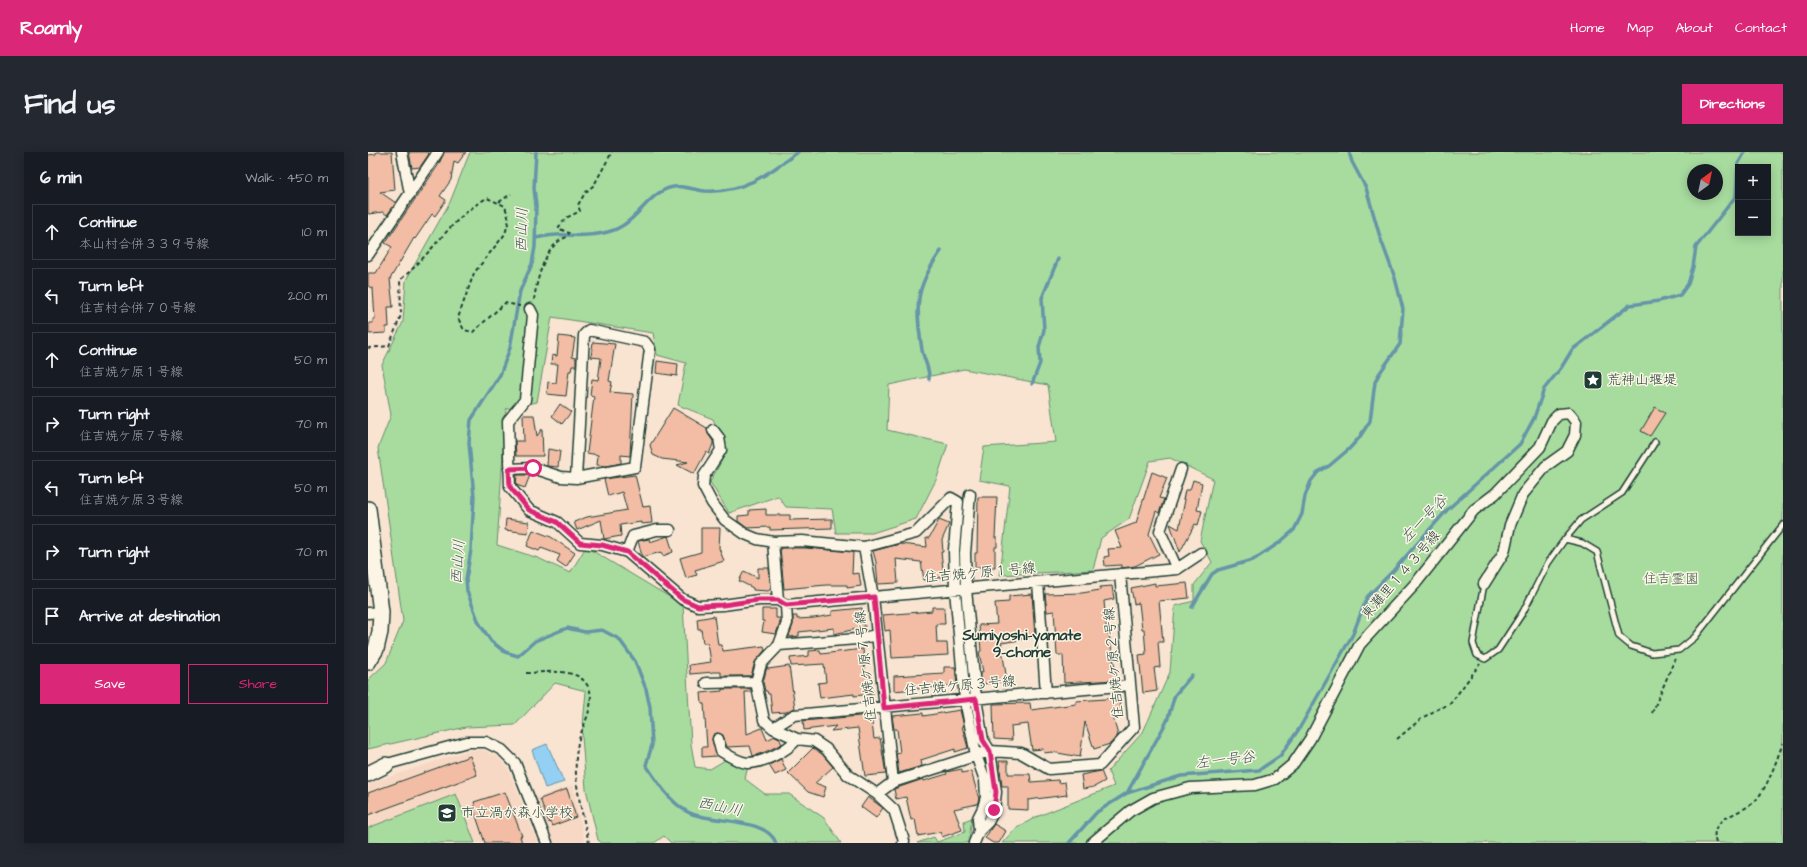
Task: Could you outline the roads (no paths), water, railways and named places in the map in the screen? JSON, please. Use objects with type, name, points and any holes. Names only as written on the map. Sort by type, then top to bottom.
[{"type":"street","points":[[402,152],[410,194]]},
{"type":"street","points":[[368,255],[438,152]]},
{"type":"street","points":[[528,308],[533,315],[525,400],[508,420],[510,487],[529,510],[557,522],[580,543],[602,545],[627,552],[633,536],[657,530],[670,530]]},
{"type":"street","points":[[509,469],[533,468],[561,478],[576,478],[635,467],[650,349],[645,342],[590,330],[584,335],[576,478]]},
{"type":"street","name":"東灘里１４３号線","points":[[1092,843],[1130,811],[1153,798],[1190,788],[1255,785],[1275,779],[1293,764],[1310,739],[1360,644],[1416,583],[1474,510],[1495,494],[1540,447],[1552,421],[1559,414],[1569,413],[1576,422],[1575,435],[1567,452],[1546,466],[1523,494],[1510,525],[1504,552],[1484,584]]},
{"type":"street","points":[[713,430],[719,438],[721,450],[704,476],[703,486],[712,503],[725,520],[745,534],[758,539],[773,542],[802,541],[864,547],[916,533],[951,498],[958,502],[954,550],[955,590],[971,700],[983,740],[990,751],[996,792],[994,810],[988,822],[979,831],[974,843]]},
{"type":"street","points":[[1176,569],[1160,531],[1181,469]]},
{"type":"street","points":[[970,494],[965,553],[971,700],[976,756],[984,780],[986,797],[978,818],[979,831]]},
{"type":"street","points":[[368,509],[374,613],[378,637],[376,648],[368,661]]},
{"type":"street","points":[[773,542],[782,602],[787,623],[779,644],[761,664],[756,682],[764,720],[774,728],[797,739],[814,741],[826,749],[848,776],[878,794],[894,810],[904,840],[903,843]]},
{"type":"street","name":"住吉焼ケ原７号線","points":[[864,547],[874,597],[884,708],[893,782]]},
{"type":"street","name":"住吉焼ケ原１号線","points":[[627,552],[682,599],[698,606],[723,605],[758,600],[782,602],[874,597],[1176,569],[1201,553]]},
{"type":"street","name":"住吉焼ケ原２号線","points":[[878,794],[893,782],[990,751],[1021,753],[1049,769],[1100,765],[1134,727],[1120,574]]},
{"type":"street","points":[[1038,582],[1046,693]]},
{"type":"street","points":[[779,644],[857,639],[877,635]]},
{"type":"street","points":[[706,683],[756,682]]},
{"type":"street","name":"住吉焼ケ原３号線","points":[[774,728],[794,716],[1130,685]]},
{"type":"street","points":[[718,739],[721,751],[730,757],[746,763],[759,762],[791,747],[797,739]]},
{"type":"street","points":[[368,767],[386,765],[467,742],[486,742],[502,750],[515,763],[547,843]]},
{"type":"street","points":[[368,774],[386,765]]},
{"type":"lane","points":[[1484,584],[1473,643],[1477,655],[1485,659],[1498,650],[1523,612],[1548,563],[1565,539],[1581,520],[1622,493],[1655,442]]},
{"type":"lane","points":[[1565,539],[1582,543],[1597,552],[1619,636],[1630,646],[1652,653],[1679,650],[1695,637],[1783,525]]},
{"type":"water","points":[[547,744],[564,782],[545,788],[532,750]]},
{"type":"waterway","name":"西山川","points":[[536,152],[534,188],[536,206],[535,247],[532,264],[520,291],[510,348],[500,375],[471,420],[469,443],[474,497],[471,550],[466,579],[467,591],[479,623],[491,641],[505,652],[518,656],[535,641],[567,628],[585,632],[602,630],[619,639],[635,661],[646,689],[650,707],[652,745],[646,765],[664,790],[674,802],[686,811],[708,818],[749,824],[761,828],[770,834],[776,843]]},
{"type":"waterway","points":[[536,238],[558,235],[595,235],[609,232],[628,222],[656,195],[669,188],[683,187],[705,191],[732,189],[766,175],[798,152]]},
{"type":"waterway","points":[[1192,607],[1212,574],[1218,570],[1253,560],[1279,543],[1294,530],[1302,514],[1305,496],[1311,481],[1318,472],[1329,466],[1349,449],[1359,438],[1370,421],[1375,382],[1400,344],[1403,309],[1395,278],[1380,237],[1366,188],[1352,162],[1349,152]]},
{"type":"waterway","name":"左一号谷","points":[[1069,843],[1097,812],[1127,793],[1181,776],[1259,770],[1280,756],[1299,729],[1353,634],[1367,597],[1393,571],[1447,510],[1520,444],[1534,418],[1544,389],[1561,368],[1572,350],[1630,305],[1659,301],[1680,295],[1688,284],[1693,267],[1696,247],[1736,196],[1738,164],[1745,152]]},
{"type":"waterway","points":[[929,379],[929,372],[922,350],[918,321],[919,298],[926,276],[941,251]]},
{"type":"waterway","points":[[1032,384],[1040,363],[1039,347],[1044,330],[1042,298],[1058,259]]},
{"type":"waterway","points":[[1127,793],[1167,721],[1175,695],[1192,675]]},
{"type":"place","name":"荒神山堰堤","points":[[1593,380]]},
{"type":"place","name":"市立渦が森小学校","points":[[447,813]]},
{"type":"district","name":"Sumiyoshi-yamate 9-chome","points":[[1022,644]]},
{"type":"park label","name":"住吉霊園","points":[[1671,579]]}]
